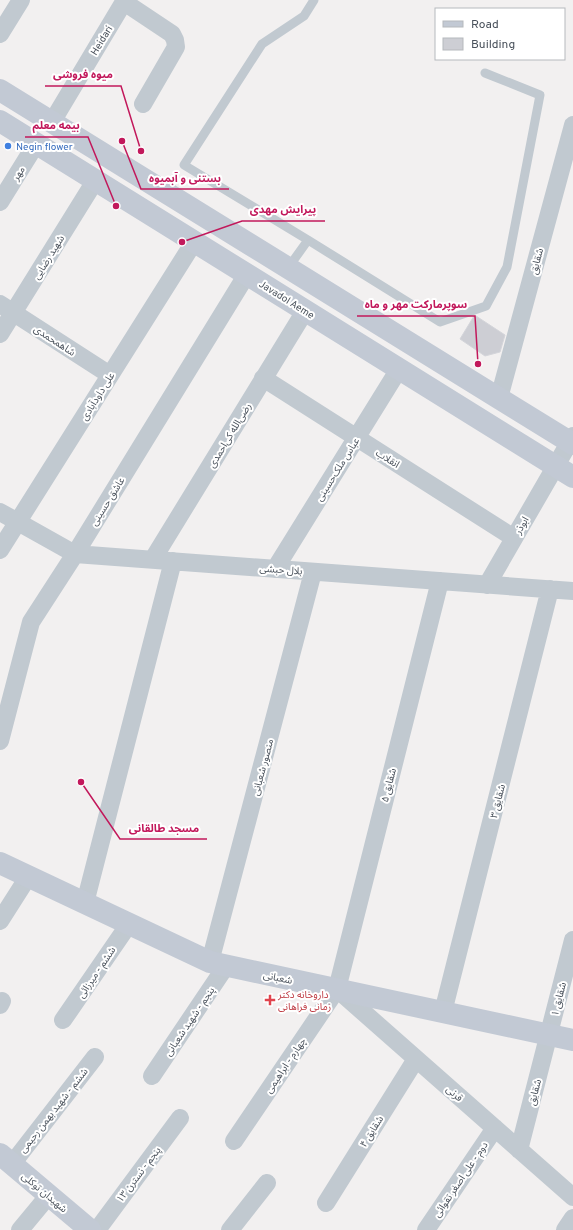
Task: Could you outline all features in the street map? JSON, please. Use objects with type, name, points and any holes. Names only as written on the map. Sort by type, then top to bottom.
[{"type":"main road","points":[[0,90],[499,398],[572,441]]},
{"type":"main road","name":"Javadol Aeme","points":[[0,121],[564,472]]},
{"type":"main road","points":[[36,144],[52,122]]},
{"type":"main road","name":"شعبانی","points":[[0,863],[218,964],[573,1040]]},
{"type":"main road","name":"شهیدان توکلی","points":[[6,1159],[90,1230]]},
{"type":"street","points":[[0,34],[21,0]]},
{"type":"street","points":[[124,1],[172,34],[175,40],[176,47],[143,104]]},
{"type":"street","name":"Heidari","points":[[52,122],[124,1]]},
{"type":"street","name":"شقایق","points":[[499,398],[573,125]]},
{"type":"street","name":"مهر","points":[[0,202],[36,144]]},
{"type":"street","name":"شهید رضایی","points":[[0,334],[7,308],[96,181]]},
{"type":"street","name":"علی داودآبادی","points":[[0,550],[194,242]]},
{"type":"street","name":"عاشق حسینی","points":[[0,741],[31,622],[75,554],[246,274]]},
{"type":"street","name":"شاهمحمدی","points":[[7,308],[110,375]]},
{"type":"street","name":"رضی‌الله کی‌احمدی","points":[[153,559],[305,310]]},
{"type":"street","name":"عباس ملک‌حسینی","points":[[275,569],[399,369]]},
{"type":"street","name":"انقلاب","points":[[263,378],[514,538]]},
{"type":"street","name":"ابوذر","points":[[487,585],[514,538],[564,472],[572,441]]},
{"type":"street","name":"بلال حبشی","points":[[0,512],[75,554],[573,591]]},
{"type":"street","points":[[84,903],[173,561]]},
{"type":"street","name":"منصور شعبانی","points":[[218,964],[313,572]]},
{"type":"street","name":"شقایق ۵","points":[[337,989],[440,581]]},
{"type":"street","name":"شقایق ۳","points":[[443,1012],[550,589]]},
{"type":"street","points":[[0,921],[28,877]]},
{"type":"street","name":"ششم - میرزائی","points":[[63,1020],[129,924]]},
{"type":"street","name":"شقایق ۱","points":[[549,1035],[573,940]]},
{"type":"street","name":"پنجم - شهید شعبانی","points":[[152,1076],[218,964]]},
{"type":"street","name":"قرنی","points":[[337,989],[573,1197]]},
{"type":"street","name":"چهارم - ابراهیمی","points":[[234,1140],[337,989]]},
{"type":"street","name":"شقایق","points":[[519,1150],[549,1035]]},
{"type":"street","name":"ششم - شهید بهمن رحیمی","points":[[6,1159],[95,1057]]},
{"type":"street","name":"شقایق ۴","points":[[326,1203],[416,1059]]},
{"type":"street","name":"پنجم - نسترن ۱۳","points":[[97,1230],[180,1118]]},
{"type":"street","name":"دوم - علی اصغر تقوائی","points":[[426,1230],[495,1128]]},
{"type":"street","points":[[230,1230],[267,1183]]},
{"type":"street","points":[[20,1230],[49,1195]]},
{"type":"street","points":[[565,1230],[573,1218]]},
{"type":"lane","points":[[314,0],[304,16],[262,44],[184,165],[440,322],[486,306],[507,267],[540,95],[485,72]]},
{"type":"lane","points":[[288,268],[308,240]]},
{"type":"building","points":[[474,316],[505,335],[500,352],[485,356],[460,339]]},
{"type":"place","name":"بستنی و آبمیوه","points":[[122,141]]},
{"type":"place","name":"Negin flower","points":[[8,146]]},
{"type":"place","name":"میوه فروشی","points":[[141,151]]},
{"type":"place","name":"بیمه معلم","points":[[116,206]]},
{"type":"place","name":"پیرایش مهدی","points":[[182,242]]},
{"type":"place","name":"سوپرمارکت مهر و ماه","points":[[478,364]]},
{"type":"place","name":"مسجد طالقانی","points":[[81,782]]},
{"type":"place","name":"داروخانه دکتر زمانی فراهانی","points":[[270,1000]]}]
